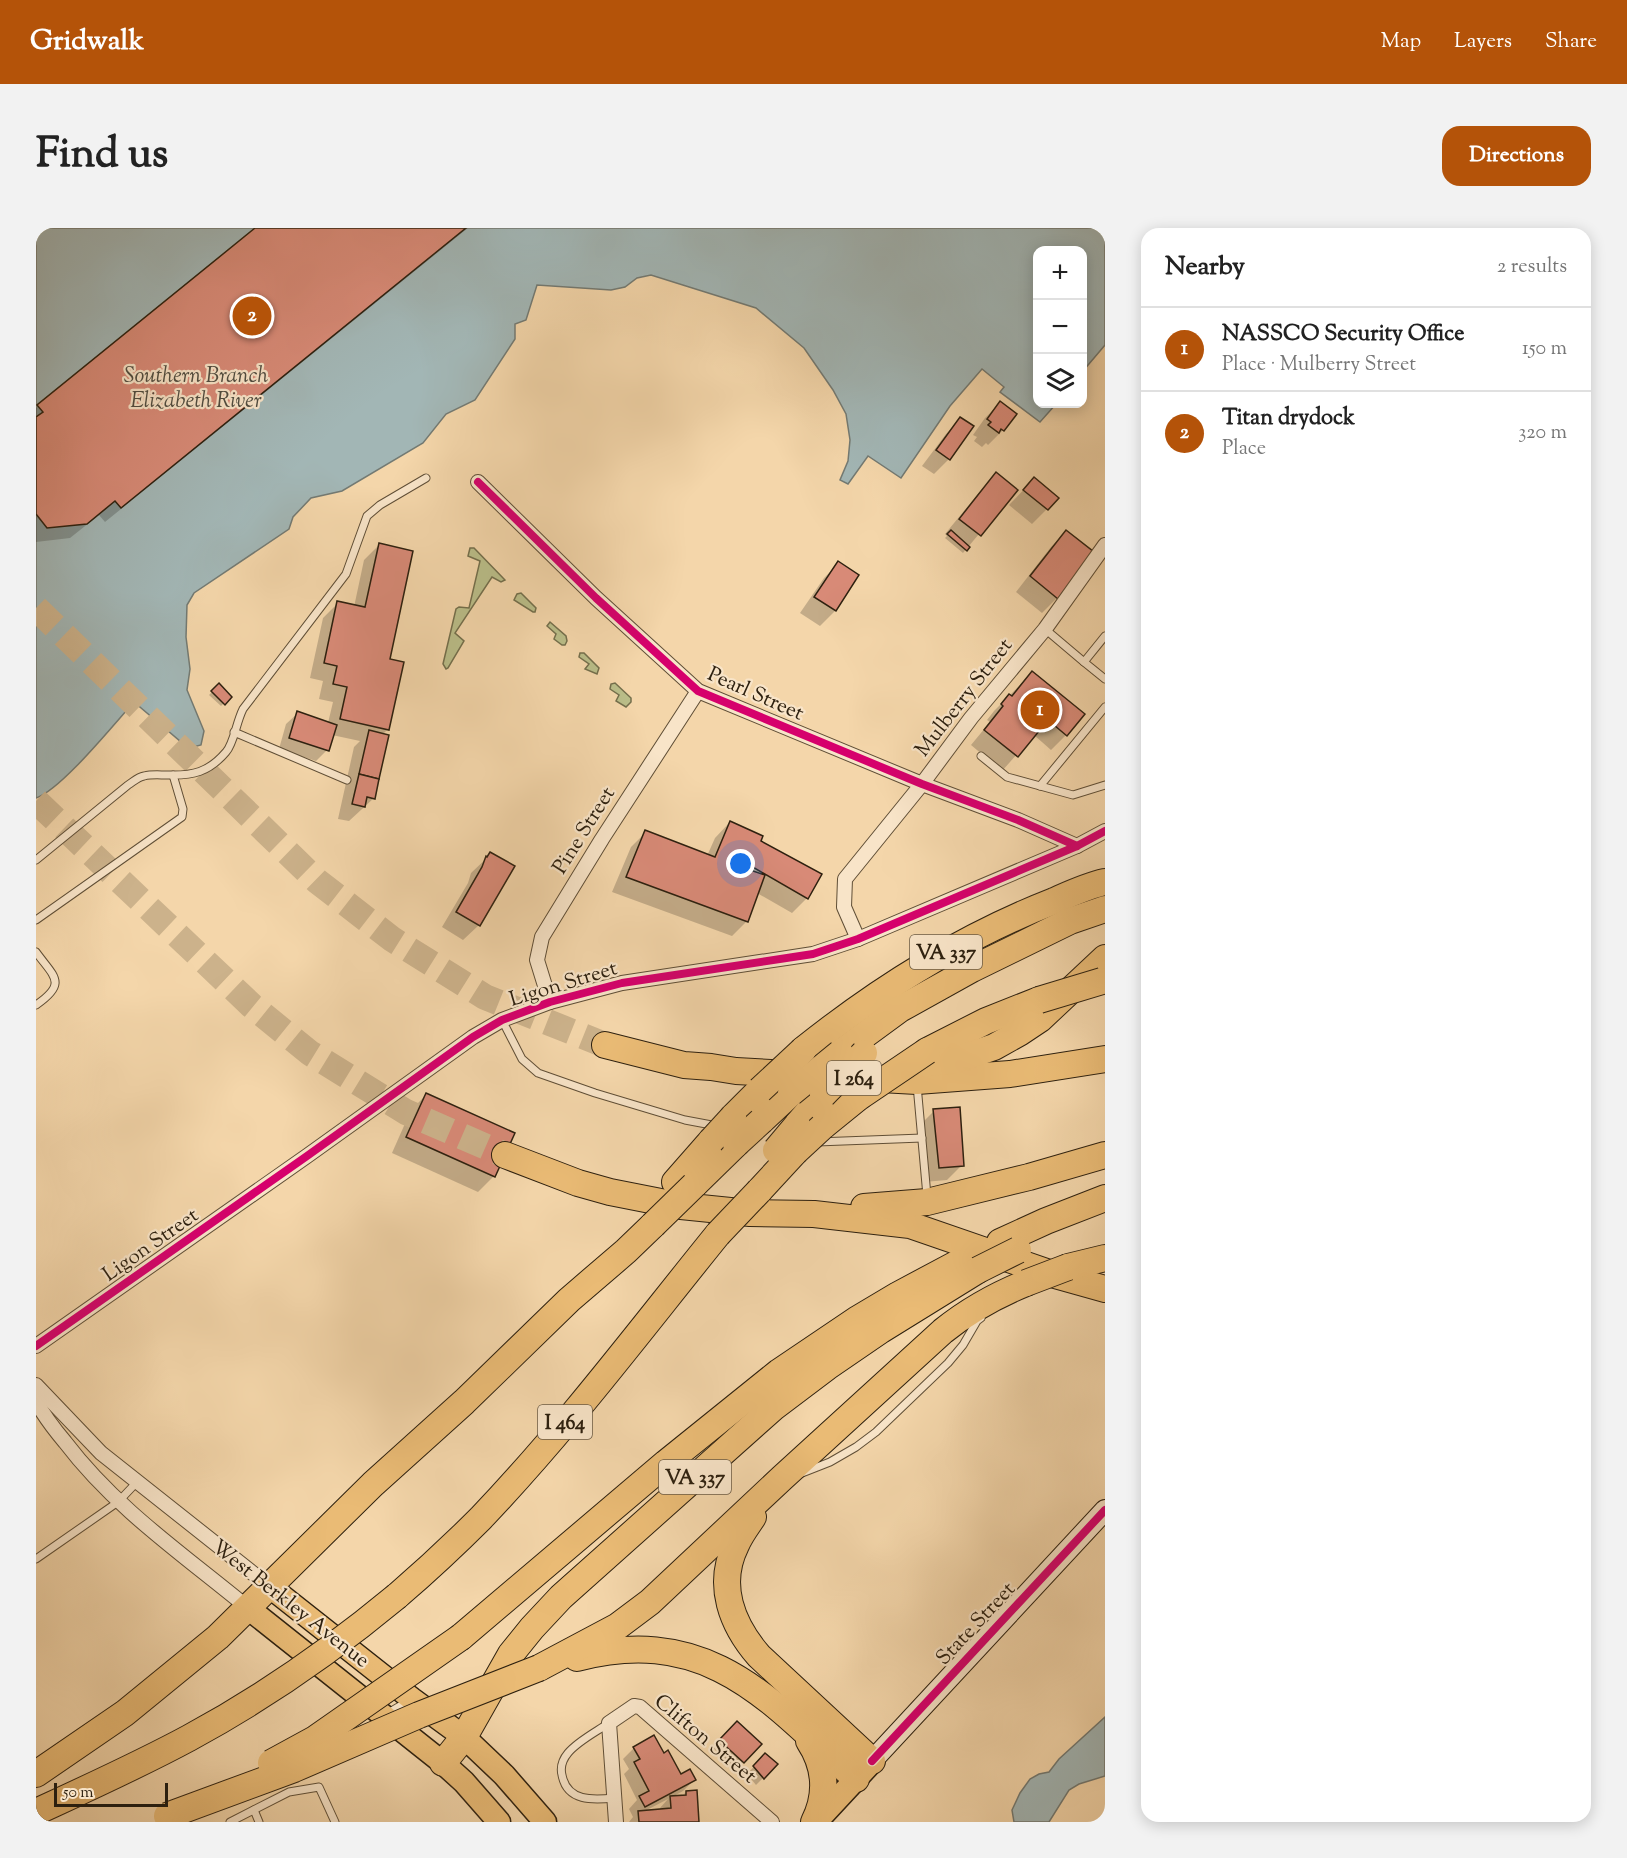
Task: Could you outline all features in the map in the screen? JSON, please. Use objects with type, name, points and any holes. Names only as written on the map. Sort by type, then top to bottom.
[{"type":"highway","name":"VA 337","points":[[248,1608],[373,1484],[464,1402],[569,1300],[684,1184],[751,1135],[760,1089],[803,1050],[834,1025],[892,985],[969,939],[1023,913],[1105,882]]},
{"type":"highway","points":[[751,1135],[788,1084],[852,1053],[950,982],[993,958],[1070,921],[1105,909]]},
{"type":"highway","points":[[751,1135],[822,1127],[859,1097],[927,1051],[986,1021],[1104,973]]},
{"type":"highway","points":[[788,1084],[938,1063],[975,1054],[994,1047],[1019,1033],[1104,973]]},
{"type":"highway","name":"I 264","points":[[605,1045],[684,1065],[763,1074],[788,1084],[966,1078],[1041,1070],[1105,1059]]},
{"type":"highway","points":[[751,1135],[797,1125],[823,1095],[852,1053]]},
{"type":"highway","name":"I 464","points":[[41,1813],[189,1738],[304,1667],[397,1596],[462,1536],[591,1391],[751,1190],[751,1135]]},
{"type":"highway","points":[[505,1155],[578,1183],[646,1200],[750,1213],[814,1214],[910,1225],[1055,1275],[1105,1289]]},
{"type":"highway","points":[[814,1214],[927,1202],[1029,1177],[1105,1155]]},
{"type":"highway","points":[[1009,1246],[1046,1221],[1105,1198]]},
{"type":"highway","name":"VA 337","points":[[464,1737],[511,1654],[561,1597],[783,1400],[969,1266],[1009,1246],[1046,1236],[1105,1211]]},
{"type":"highway","points":[[160,1819],[294,1769],[419,1715],[539,1668],[618,1626],[650,1602],[943,1331],[967,1312],[1068,1267],[1105,1258]]},
{"type":"highway","points":[[160,1819],[315,1739],[461,1637],[666,1463],[779,1372],[856,1320],[969,1266]]},
{"type":"highway","points":[[776,1484],[735,1545],[729,1562],[727,1583],[729,1605],[736,1624],[747,1642],[864,1770]]},
{"type":"highway","points":[[36,1774],[94,1736],[185,1666],[248,1608]]},
{"type":"highway","points":[[539,1668],[619,1650],[647,1649],[697,1659],[727,1671],[752,1686],[798,1726],[864,1770]]},
{"type":"highway","points":[[798,1726],[818,1756],[823,1773],[823,1799],[815,1822]]},
{"type":"highway","points":[[443,1763],[464,1737]]},
{"type":"main road","name":"West Berkley Avenue","points":[[269,1586],[464,1737],[504,1775],[545,1822]]},
{"type":"main road","name":"West Berkley Avenue","points":[[248,1608],[443,1763],[464,1782],[499,1822]]},
{"type":"main road","name":"State Street","points":[[815,1822],[864,1770]]},
{"type":"street","name":"Pearl Street","points":[[478,482],[596,598],[698,690],[1077,846]]},
{"type":"street","name":"Mulberry Street","points":[[858,939],[844,907],[845,879],[922,784],[971,718],[1045,629],[1105,545]]},
{"type":"street","name":"Pine Street","points":[[550,1002],[537,960],[542,937],[698,690]]},
{"type":"street","name":"Ligon Street","points":[[36,1346],[323,1145],[473,1036],[502,1020],[550,1002],[621,983],[813,954],[858,939],[1077,846],[1105,831]]},
{"type":"street","name":"West Berkley Avenue","points":[[36,1385],[101,1453],[269,1586]]},
{"type":"street","name":"West Berkley Avenue","points":[[36,1401],[43,1414],[75,1456],[118,1502],[248,1608]]},
{"type":"street","name":"State Street","points":[[864,1770],[1105,1510]]},
{"type":"street","name":"Clifton Street","points":[[609,1723],[634,1706],[640,1707],[772,1822]]},
{"type":"street","points":[[609,1723],[616,1822]]},
{"type":"lane","points":[[36,860],[142,776],[190,775],[213,765],[227,751],[232,742],[237,720],[243,709],[346,574],[367,516],[380,505],[426,478]]},
{"type":"lane","points":[[1045,629],[1105,679]]},
{"type":"lane","points":[[1084,662],[1105,636]]},
{"type":"lane","points":[[1040,786],[1105,707]]},
{"type":"lane","points":[[234,732],[347,780]]},
{"type":"lane","points":[[981,756],[1007,777],[1072,795],[1105,785]]},
{"type":"lane","points":[[36,920],[182,817],[183,809],[173,775]]},
{"type":"lane","points":[[36,952],[56,980],[50,995],[36,1005]]},
{"type":"lane","points":[[502,1020],[522,1059],[538,1073],[685,1120],[751,1135],[819,1142],[922,1138]]},
{"type":"lane","points":[[1041,1070],[1105,1050]]},
{"type":"lane","points":[[917,1081],[927,1202]]},
{"type":"lane","points":[[776,1484],[830,1462],[856,1448],[876,1432],[948,1363],[963,1345],[977,1321],[988,1312]]},
{"type":"lane","points":[[36,1559],[118,1502],[136,1482]]},
{"type":"lane","points":[[384,1715],[412,1699]]},
{"type":"lane","points":[[609,1723],[569,1752],[564,1759],[561,1771],[565,1784],[574,1794],[587,1799],[614,1798]]},
{"type":"lane","points":[[230,1822],[289,1792],[319,1787],[335,1822]]},
{"type":"lane","points":[[36,1801],[41,1813]]},
{"type":"lane","points":[[254,1810],[259,1822]]},
{"type":"green space","points":[[470,548],[474,548],[505,580],[501,582],[492,577],[455,633],[464,641],[446,669],[443,664],[456,609],[469,608],[480,561],[468,556]]},
{"type":"green space","points":[[521,593],[536,608],[535,612],[514,600],[517,594]]},
{"type":"green space","points":[[550,622],[566,636],[565,645],[554,639],[556,634],[547,626]]},
{"type":"green space","points":[[580,653],[584,653],[599,668],[597,674],[585,669],[589,664],[579,657]]},
{"type":"green space","points":[[615,683],[631,698],[631,702],[626,707],[616,701],[619,695],[610,689],[611,684]]},
{"type":"water","name":"Southern Branch Elizabeth River","points":[[36,228],[1105,228],[1105,345],[1087,366],[1087,246],[1033,246],[1033,408],[1052,408],[1040,422],[1000,392],[1004,387],[982,369],[950,406],[901,478],[868,456],[848,484],[840,480],[848,461],[850,440],[846,414],[833,390],[804,348],[756,308],[651,275],[637,278],[625,287],[611,290],[537,285],[526,320],[515,324],[515,339],[475,400],[446,414],[423,443],[342,491],[311,498],[293,517],[289,529],[194,593],[187,605],[186,637],[190,669],[187,690],[204,731],[201,745],[193,747],[180,741],[134,702],[73,770],[59,783],[36,798]]},
{"type":"water","points":[[1105,1717],[1105,1776],[1079,1784],[1069,1790],[1049,1822],[1014,1822],[1012,1810],[1030,1779],[1049,1772],[1059,1759]]},
{"type":"building","points":[[255,228],[466,228],[121,508],[115,501],[87,524],[47,528],[36,514],[36,417],[43,412],[37,405]]},
{"type":"building","points":[[1000,401],[1017,414],[1004,431],[1001,429],[999,433],[988,425],[991,422],[987,419]]},
{"type":"building","points":[[960,417],[974,426],[950,460],[936,450]]},
{"type":"building","points":[[996,472],[1018,490],[981,536],[959,519]]},
{"type":"building","points":[[1034,477],[1059,498],[1048,510],[1023,490]]},
{"type":"building","points":[[951,530],[970,547],[967,551],[947,534]]},
{"type":"building","points":[[1066,530],[1094,552],[1058,599],[1030,576]]},
{"type":"building","points":[[379,543],[413,551],[390,659],[404,662],[389,730],[340,719],[347,687],[333,684],[337,666],[324,663],[337,601],[365,607]]},
{"type":"building","points":[[838,561],[859,575],[836,611],[814,597]]},
{"type":"building","points":[[1032,671],[1085,714],[1067,736],[1048,720],[1018,757],[984,730],[1003,706],[1001,704],[1009,694],[1012,696]]},
{"type":"building","points":[[219,683],[232,697],[225,705],[211,691]]},
{"type":"building","points":[[297,711],[337,725],[329,751],[289,738]]},
{"type":"building","points":[[369,730],[389,735],[379,779],[359,774]]},
{"type":"building","points":[[359,774],[379,779],[375,799],[367,797],[365,807],[352,804]]},
{"type":"building","points":[[730,821],[763,836],[761,841],[822,874],[808,899],[751,866],[750,870],[765,875],[748,922],[626,877],[645,830],[715,857]]},
{"type":"building","points":[[490,852],[515,866],[480,926],[456,912]]},
{"type":"building","points":[[426,1093],[515,1133],[495,1177],[406,1137]]},
{"type":"building","points":[[960,1107],[964,1166],[939,1168],[933,1109]]},
{"type":"building","points":[[737,1721],[762,1744],[744,1763],[719,1740]]},
{"type":"building","points":[[654,1735],[664,1753],[668,1750],[681,1774],[690,1769],[696,1780],[645,1807],[639,1796],[649,1791],[634,1762],[640,1759],[633,1747]]},
{"type":"building","points":[[765,1753],[778,1764],[764,1779],[753,1766]]},
{"type":"building","points":[[697,1790],[699,1822],[639,1822],[638,1811],[671,1808],[670,1796],[686,1795],[686,1791]]},
{"type":"tunnel","points":[[36,608],[317,881],[392,939],[485,997],[605,1045]]},
{"type":"tunnel","points":[[36,801],[252,1006],[310,1053],[406,1112],[505,1155]]},
{"type":"cycle path","points":[[478,482],[596,598],[698,691],[1077,846]]},
{"type":"cycle path","points":[[36,1346],[473,1037],[502,1020],[550,1002],[622,983],[813,954],[858,939],[1077,846],[1105,831]]},
{"type":"cycle path","points":[[872,1761],[1105,1510]]},
{"type":"place","name":"Titan drydock","points":[[252,316]]},
{"type":"place","name":"NASSCO Security Office","points":[[1040,710]]}]
